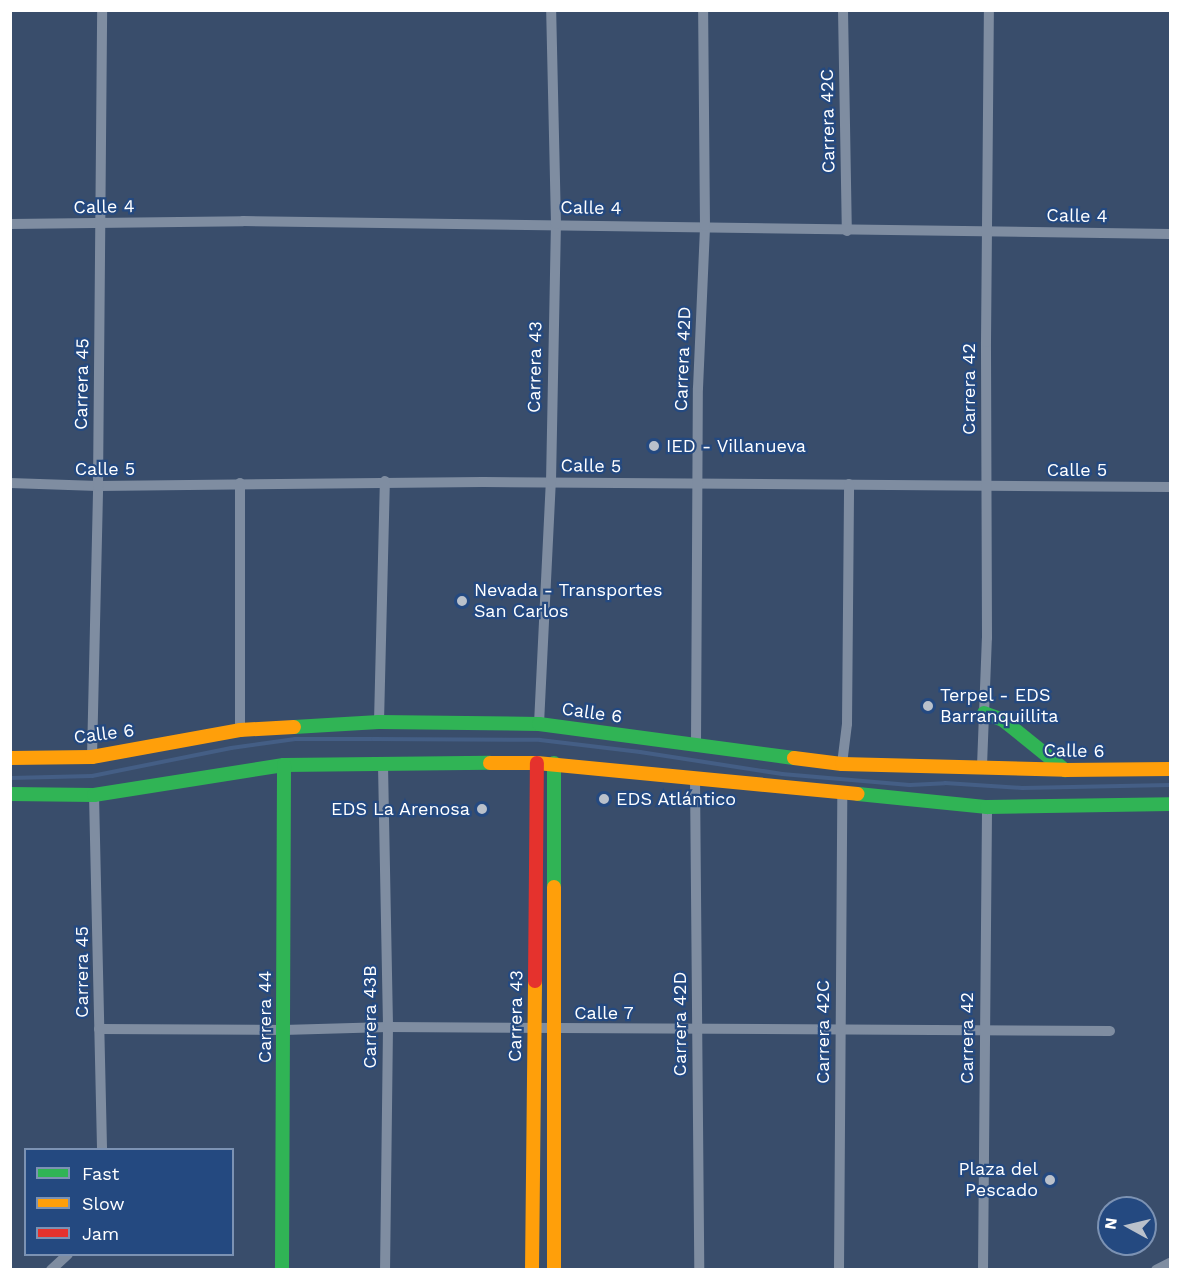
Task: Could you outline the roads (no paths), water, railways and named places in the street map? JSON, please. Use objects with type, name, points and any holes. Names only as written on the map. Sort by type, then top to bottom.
[{"type":"main road","points":[[984,713],[1003,720],[1065,770]]},
{"type":"main road","name":"Calle 6","points":[[10,758],[92,757],[240,730],[379,722],[539,724],[842,764],[1065,770],[1170,769]]},
{"type":"main road","name":"Carrera 43","points":[[532,1269],[537,763]]},
{"type":"main road","points":[[10,794],[94,795],[284,765],[554,763],[987,807],[1170,804]]},
{"type":"main road","name":"Carrera 43","points":[[554,763],[554,1269]]},
{"type":"main road","name":"Carrera 44","points":[[282,1269],[284,765]]},
{"type":"street","name":"Carrera 45","points":[[92,757],[98,486],[102,10]]},
{"type":"street","name":"Carrera 43","points":[[539,724],[551,482],[556,224],[551,10]]},
{"type":"street","name":"Carrera 42D","points":[[696,745],[698,388],[705,226],[703,10]]},
{"type":"street","name":"Carrera 42C","points":[[843,10],[847,231]]},
{"type":"street","name":"Carrera 42","points":[[982,766],[987,638],[989,10]]},
{"type":"street","name":"Calle 4","points":[[10,224],[243,221],[388,225],[556,224],[847,231],[1170,234]]},
{"type":"street","name":"Calle 5","points":[[10,483],[98,486],[385,481],[1170,487]]},
{"type":"street","points":[[379,722],[385,481]]},
{"type":"street","points":[[240,483],[240,730]]},
{"type":"street","points":[[842,764],[847,724],[849,484]]},
{"type":"street","name":"Carrera 43B","points":[[383,765],[388,1027],[385,1269]]},
{"type":"street","name":"Carrera 42D","points":[[695,778],[699,1269]]},
{"type":"street","name":"Carrera 42C","points":[[839,1269],[842,794]]},
{"type":"street","name":"Carrera 45","points":[[94,795],[102,1148]]},
{"type":"street","name":"Carrera 42","points":[[983,1269],[983,1030],[987,807]]},
{"type":"street","name":"Calle 7","points":[[99,1029],[283,1030],[388,1027],[1110,1031]]},
{"type":"street","points":[[51,1269],[66,1256]]},
{"type":"street","points":[[1156,1269],[1170,1263]]},
{"type":"waterway","points":[[10,778],[92,776],[231,748],[295,739],[540,740],[640,752],[782,774],[910,785],[945,783],[1022,788],[1170,785]]},
{"type":"place","name":"IED - Villanueva","points":[[654,446]]},
{"type":"place","name":"Nevada - Transportes San Carlos","points":[[462,601]]},
{"type":"place","name":"Terpel - EDS Barranquillita","points":[[928,706]]},
{"type":"place","name":"EDS Atlántico","points":[[604,799]]},
{"type":"place","name":"EDS La Arenosa","points":[[482,809]]},
{"type":"place","name":"Plaza del Pescado","points":[[1050,1180]]}]
